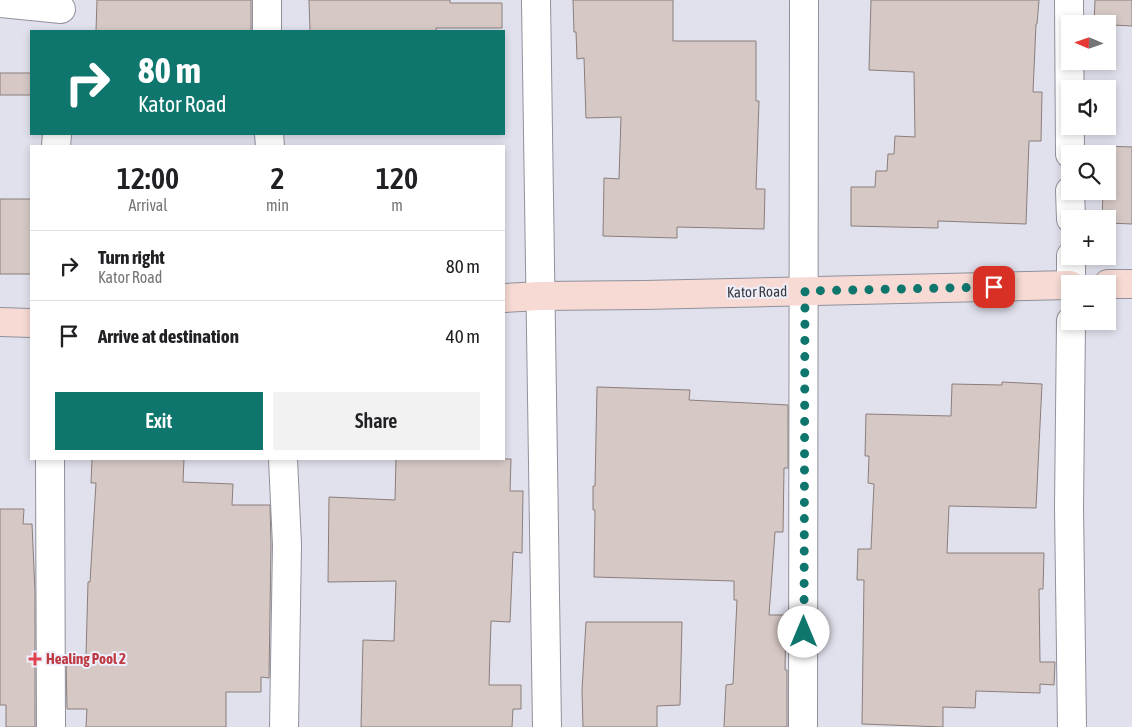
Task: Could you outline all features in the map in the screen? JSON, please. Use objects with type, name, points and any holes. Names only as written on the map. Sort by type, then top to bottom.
[{"type":"main road","name":"Kator Road","points":[[505,298],[1061,284]]},
{"type":"main road","points":[[1116,284],[1132,284]]},
{"type":"main road","points":[[0,322],[30,323]]},
{"type":"street","points":[[267,0],[267,30]]},
{"type":"street","points":[[536,0],[547,727]]},
{"type":"street","points":[[804,0],[804,727]]},
{"type":"street","points":[[1069,0],[1070,145]]},
{"type":"street","points":[[0,3],[60,14]]},
{"type":"street","points":[[1071,330],[1069,507],[1072,727]]},
{"type":"street","points":[[50,460],[51,727]]},
{"type":"street","points":[[283,460],[287,545],[284,727]]},
{"type":"building","points":[[97,0],[251,0],[251,30],[96,30]]},
{"type":"building","points":[[309,0],[450,0],[450,3],[502,3],[502,28],[310,30]]},
{"type":"building","points":[[573,0],[673,0],[673,41],[756,41],[756,101],[759,101],[756,189],[765,189],[764,229],[677,227],[677,238],[603,236],[604,178],[619,179],[621,117],[586,118],[584,58],[577,59]]},
{"type":"building","points":[[871,0],[1039,0],[1033,92],[1042,92],[1041,141],[1029,141],[1026,224],[938,221],[938,228],[851,226],[851,187],[875,187],[876,171],[887,171],[888,154],[894,154],[895,136],[915,137],[914,72],[869,70]]},
{"type":"building","points":[[1095,0],[1132,0],[1132,26],[1116,25],[1116,15],[1094,15]]},
{"type":"building","points":[[0,73],[30,73],[30,95],[0,95]]},
{"type":"building","points":[[1116,146],[1132,147],[1132,224],[1116,223],[1116,210],[1102,210],[1103,200],[1116,200]]},
{"type":"building","points":[[0,199],[30,199],[30,274],[0,274]]},
{"type":"building","points":[[1002,382],[1042,384],[1036,508],[949,506],[947,553],[1044,553],[1043,589],[1039,589],[1040,662],[1055,662],[1054,685],[1040,684],[1040,693],[976,691],[975,708],[943,707],[943,727],[862,724],[864,580],[857,580],[858,549],[871,549],[874,484],[868,483],[869,456],[865,456],[866,414],[951,416],[952,384],[1002,385]]},
{"type":"building","points":[[597,387],[690,390],[689,400],[788,405],[788,468],[784,468],[783,532],[775,532],[769,615],[786,615],[787,727],[724,727],[726,685],[733,684],[737,600],[734,600],[734,581],[594,577],[595,510],[593,510],[593,486],[595,486]]},
{"type":"building","points":[[511,459],[510,491],[523,491],[522,553],[513,552],[510,622],[491,621],[489,685],[521,685],[521,709],[513,709],[512,727],[361,727],[363,640],[394,641],[396,581],[328,582],[329,497],[395,500],[396,460]]},
{"type":"building","points":[[92,460],[184,460],[183,482],[233,484],[232,505],[270,505],[269,678],[261,677],[261,692],[226,692],[226,727],[86,727],[87,709],[67,709],[66,656],[86,656],[88,582],[90,582],[96,483],[91,483]]},
{"type":"building","points":[[0,509],[24,509],[23,524],[32,524],[35,592],[35,727],[6,727],[6,705],[0,705]]},
{"type":"building","points":[[586,622],[682,622],[680,705],[657,706],[657,727],[583,727],[582,690]]},
{"type":"place","name":"Healing Pool 2","points":[[35,659]]},
{"type":"route","points":[[804,632],[805,291],[994,287]]}]
